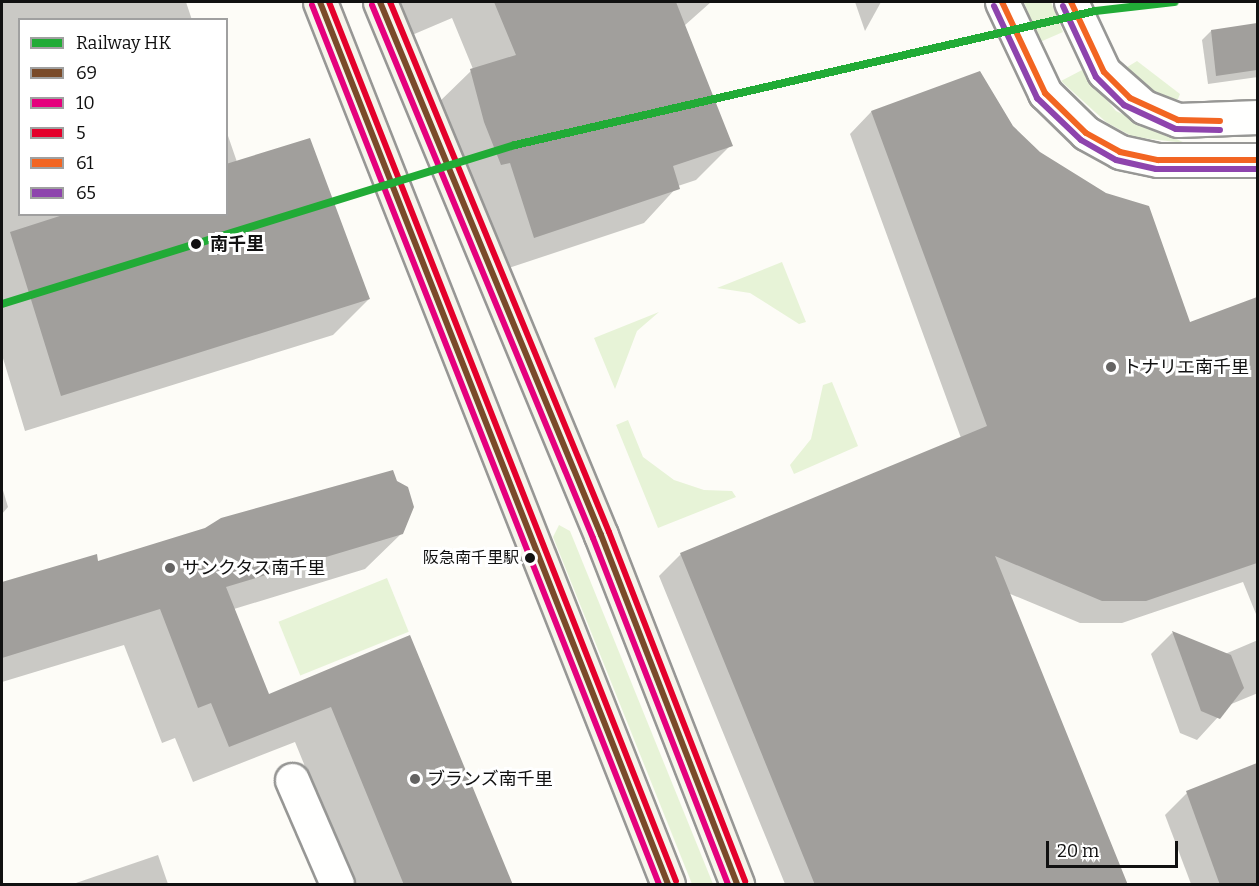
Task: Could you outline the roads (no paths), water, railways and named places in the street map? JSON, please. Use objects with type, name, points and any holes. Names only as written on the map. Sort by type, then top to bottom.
[{"type":"main road","points":[[320,2],[668,885]]},
{"type":"main road","points":[[380,2],[601,535],[737,885]]},
{"type":"street","points":[[1002,2],[1045,93],[1086,133],[1120,152],[1158,160],[1257,160]]},
{"type":"street","points":[[1071,2],[1104,72],[1144,107],[1178,120],[1257,117]]},
{"type":"street","points":[[292,780],[337,885]]},
{"type":"rail line","name":"HK","points":[[2,304],[515,145],[1095,11],[1174,2]]},
{"type":"place","name":"南千里","points":[[196,244]]},
{"type":"place","name":"トナリエ南千里","points":[[1111,367]]},
{"type":"place","name":"阪急南千里駅","points":[[530,558]]},
{"type":"place","name":"サンクタス南千里","points":[[170,568]]},
{"type":"place","name":"ブランズ南千里","points":[[415,779]]}]
